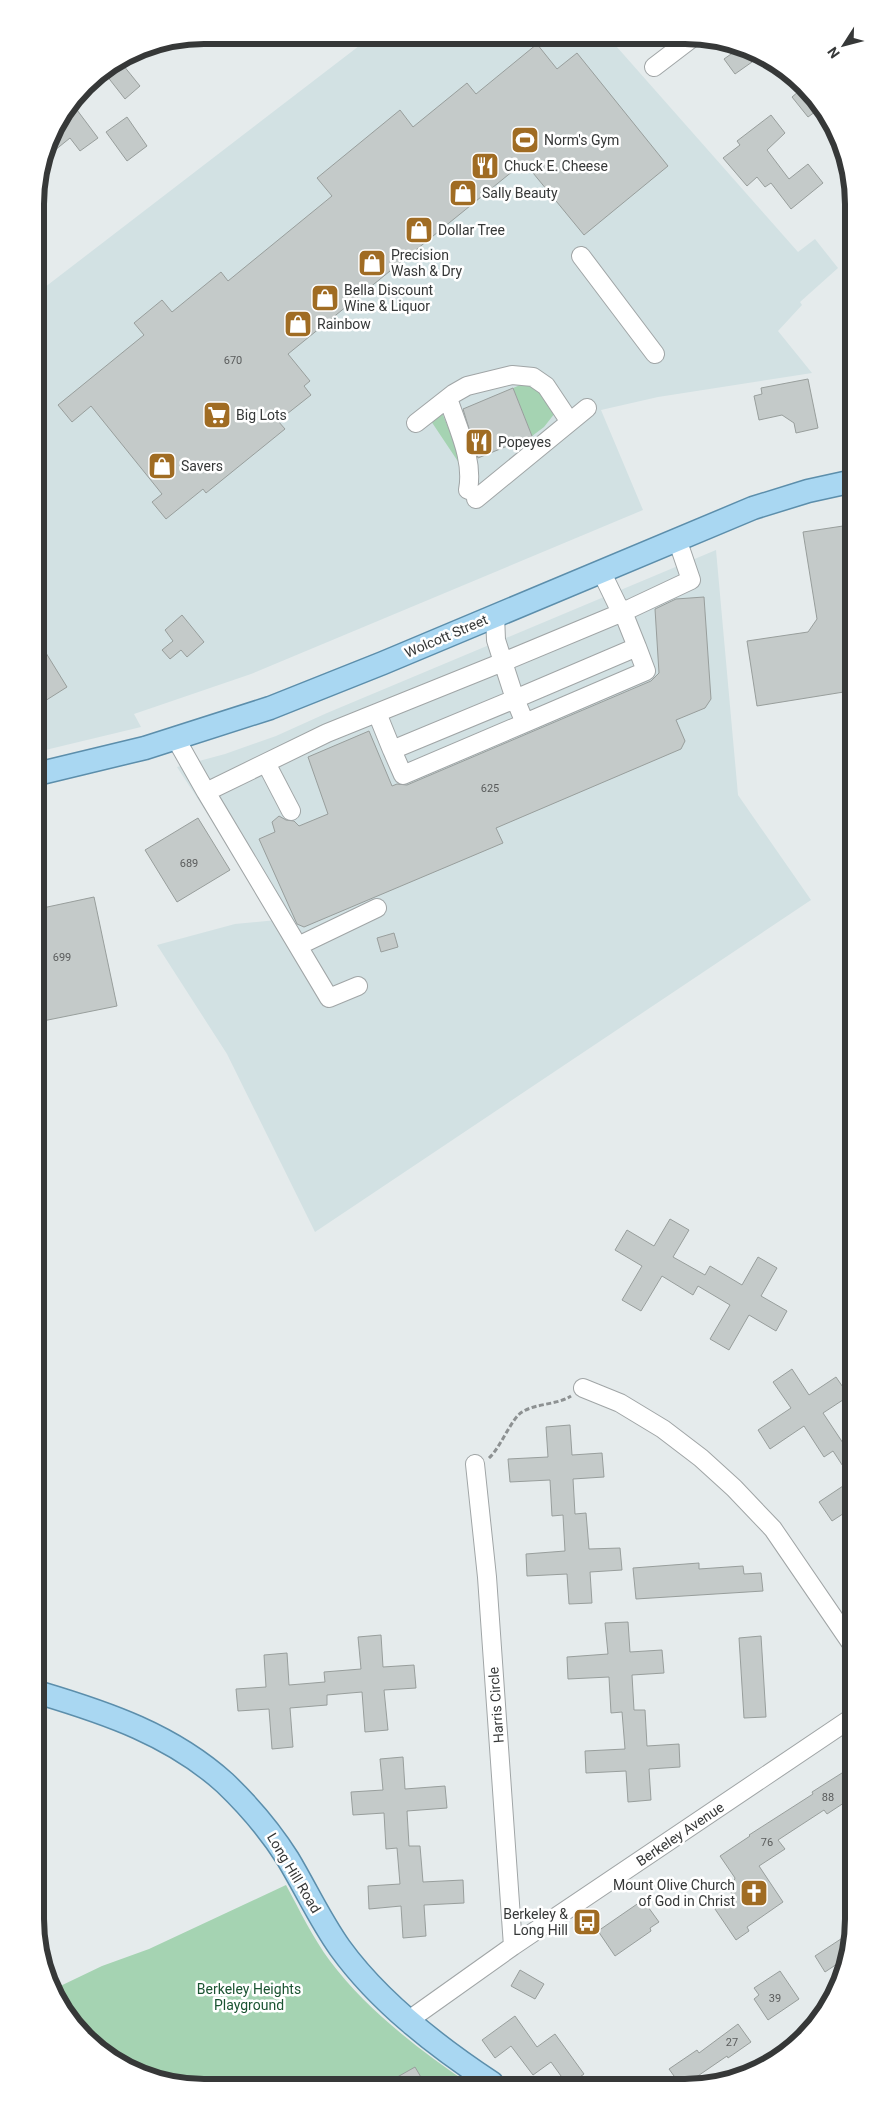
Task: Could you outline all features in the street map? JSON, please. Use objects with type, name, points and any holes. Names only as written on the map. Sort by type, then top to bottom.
[{"type":"main road","name":"Wolcott Street","points":[[44,772],[176,739],[280,704],[769,502],[845,483]]},
{"type":"main road","name":"Long Hill Road","points":[[44,1694],[141,1727],[190,1757],[224,1783],[253,1812],[278,1844],[320,1917],[352,1964],[378,1993],[409,2020],[487,2079]]},
{"type":"street","points":[[654,67],[684,44]]},
{"type":"street","points":[[581,256],[656,354]]},
{"type":"street","points":[[416,423],[448,398],[468,386],[512,375],[533,377],[546,386],[570,422]]},
{"type":"street","points":[[448,398],[468,462],[472,494],[587,408]]},
{"type":"street","points":[[206,792],[327,733],[623,612],[691,580],[677,539]]},
{"type":"street","points":[[377,713],[403,775],[646,671],[623,612],[617,604],[601,571]]},
{"type":"street","points":[[495,615],[496,640],[515,699],[525,723]]},
{"type":"street","points":[[392,750],[637,648]]},
{"type":"street","points":[[176,739],[329,998],[358,986]]},
{"type":"street","points":[[266,763],[291,811]]},
{"type":"street","points":[[298,946],[377,908]]},
{"type":"street","points":[[583,1388],[620,1403],[663,1429],[701,1458],[734,1488],[773,1528],[845,1634]]},
{"type":"street","name":"Harris Circle","points":[[475,1464],[487,1577],[513,1946]]},
{"type":"street","name":"Berkeley Avenue","points":[[409,2020],[513,1946],[845,1722]]},
{"type":"path","points":[[475,1464],[491,1457],[520,1413],[536,1406],[566,1399],[583,1388]]},
{"type":"shaded area","points":[[362,44],[614,44],[798,252],[815,239],[838,268],[800,302],[802,305],[778,331],[812,373],[658,397],[601,410],[643,510],[251,674],[134,714],[141,727],[44,750],[44,288]]},
{"type":"shaded area","points":[[716,550],[738,795],[811,900],[315,1232],[227,1054],[157,945],[235,924],[277,920],[177,767],[225,754],[276,736]]},
{"type":"green space","points":[[525,383],[533,383],[555,413],[544,427],[532,436],[513,388]]},
{"type":"green space","points":[[442,413],[460,455],[459,463],[431,421]]},
{"type":"green space","name":"Berkeley Heights Playground","points":[[286,1885],[324,1952],[344,1979],[394,2028],[462,2079],[183,2078],[153,2071],[133,2063],[98,2039],[84,2025],[59,1987],[102,1966],[149,1949]]},
{"type":"building","points":[[537,44],[557,69],[577,53],[668,166],[584,235],[524,162],[288,354],[310,381],[304,386],[311,395],[278,421],[285,429],[206,493],[203,489],[166,519],[152,502],[162,494],[91,406],[72,422],[58,405],[144,335],[134,323],[162,300],[172,312],[221,272],[228,281],[332,196],[317,178],[400,110],[413,127],[467,83],[476,94]]},
{"type":"building","points":[[734,52],[748,57],[752,62],[735,74],[724,59]]},
{"type":"building","points":[[123,65],[140,86],[125,99],[108,77]]},
{"type":"building","points":[[798,92],[816,111],[808,117],[792,97]]},
{"type":"building","points":[[77,110],[98,138],[80,151],[70,138],[53,152],[60,133],[71,115]]},
{"type":"building","points":[[771,115],[785,133],[767,150],[789,179],[808,164],[823,183],[791,209],[771,183],[765,187],[757,177],[747,186],[723,158],[740,145],[737,141]]},
{"type":"building","points":[[127,117],[147,146],[127,161],[106,132]]},
{"type":"building","points":[[808,379],[818,428],[796,433],[794,423],[782,415],[759,420],[754,396],[762,394],[761,388]]},
{"type":"building","points":[[513,388],[532,436],[478,458],[463,409]]},
{"type":"building","points":[[843,526],[843,533],[845,533],[845,692],[757,706],[747,641],[808,632],[817,619],[803,532]]},
{"type":"building","points":[[704,597],[711,699],[705,708],[676,720],[685,741],[681,749],[496,828],[503,843],[304,927],[297,924],[259,839],[275,832],[272,822],[279,816],[286,820],[294,821],[299,826],[328,814],[308,757],[369,731],[392,786],[397,784],[407,785],[651,681],[659,673],[655,609],[676,599]]},
{"type":"building","points":[[182,615],[204,642],[187,657],[181,650],[170,659],[162,650],[173,641],[165,630]]},
{"type":"building","points":[[46,653],[67,687],[44,702],[44,654]]},
{"type":"building","points":[[198,818],[230,870],[177,902],[145,850]]},
{"type":"building","points":[[94,897],[117,1006],[44,1021],[44,908]]},
{"type":"building","points":[[394,933],[398,947],[381,952],[377,938]]},
{"type":"building","points":[[670,1219],[689,1230],[673,1257],[705,1275],[710,1266],[742,1285],[758,1257],[777,1268],[761,1296],[787,1311],[776,1331],[749,1315],[729,1350],[710,1339],[730,1305],[698,1286],[693,1295],[662,1276],[641,1311],[622,1300],[642,1266],[615,1250],[627,1230],[654,1246]]},
{"type":"building","points":[[792,1369],[809,1395],[836,1377],[845,1390],[845,1399],[823,1413],[843,1443],[845,1441],[845,1469],[833,1451],[824,1457],[804,1426],[770,1449],[758,1430],[791,1408],[773,1382]]},
{"type":"building","points":[[570,1425],[572,1455],[602,1453],[604,1477],[573,1479],[575,1514],[586,1513],[589,1549],[620,1548],[622,1570],[590,1572],[592,1603],[569,1604],[567,1574],[527,1576],[526,1554],[565,1551],[563,1515],[552,1516],[550,1480],[510,1482],[508,1459],[548,1457],[546,1427]]},
{"type":"building","points":[[845,1485],[845,1513],[832,1521],[819,1502]]},
{"type":"building","points":[[699,1563],[699,1569],[743,1566],[744,1574],[761,1573],[763,1591],[636,1599],[633,1568]]},
{"type":"building","points":[[628,1622],[630,1652],[662,1650],[664,1673],[632,1675],[634,1710],[645,1710],[647,1746],[679,1744],[680,1767],[649,1769],[651,1800],[628,1802],[626,1771],[586,1773],[585,1751],[625,1749],[622,1712],[611,1713],[609,1677],[568,1679],[567,1657],[608,1654],[605,1623]]},
{"type":"building","points":[[381,1635],[383,1667],[414,1665],[416,1688],[384,1690],[388,1730],[365,1732],[362,1692],[327,1695],[327,1705],[290,1708],[293,1747],[272,1749],[269,1709],[238,1711],[236,1689],[266,1687],[264,1655],[287,1653],[289,1685],[325,1682],[324,1672],[361,1669],[358,1637]]},
{"type":"building","points":[[761,1636],[766,1717],[744,1718],[739,1638]]},
{"type":"building","points":[[403,1757],[405,1789],[445,1786],[447,1808],[407,1811],[409,1846],[420,1846],[423,1882],[463,1880],[464,1903],[424,1905],[426,1936],[403,1938],[401,1906],[369,1909],[368,1886],[400,1884],[397,1848],[386,1849],[384,1813],[353,1815],[351,1792],[383,1790],[380,1759]]},
{"type":"building","points":[[845,1771],[845,1802],[827,1814],[824,1810],[778,1840],[785,1849],[759,1866],[783,1902],[747,1927],[749,1931],[736,1940],[715,1909],[734,1896],[730,1891],[735,1878],[720,1856],[813,1794],[812,1792]]},
{"type":"building","points":[[643,1900],[659,1922],[650,1928],[651,1931],[615,1956],[598,1931]]},
{"type":"building","points":[[844,1937],[839,1963],[825,1972],[815,1956]]},
{"type":"building","points":[[520,1970],[544,1984],[535,1999],[511,1986]]},
{"type":"building","points":[[780,1971],[799,1999],[768,2020],[754,1999],[759,1995],[754,1988]]},
{"type":"building","points":[[515,2016],[537,2047],[555,2034],[584,2074],[577,2079],[563,2079],[551,2062],[533,2075],[511,2046],[495,2058],[482,2040]]},
{"type":"building","points":[[738,2024],[751,2042],[694,2079],[676,2079],[669,2069],[697,2050],[699,2053]]},
{"type":"building","points":[[415,2067],[422,2079],[394,2079]]},
{"type":"place","name":"Norm's Gym","points":[[525,140]]},
{"type":"place","name":"Chuck E. Cheese","points":[[485,166]]},
{"type":"place","name":"Sally Beauty","points":[[463,193]]},
{"type":"place","name":"Dollar Tree","points":[[419,230]]},
{"type":"place","name":"Precision Wash & Dry","points":[[372,263]]},
{"type":"place","name":"Bella Discount Wine & Liquor","points":[[325,298]]},
{"type":"place","name":"Rainbow","points":[[298,324]]},
{"type":"place","name":"Big Lots","points":[[217,415]]},
{"type":"place","name":"Popeyes","points":[[479,442]]},
{"type":"place","name":"Savers","points":[[162,466]]},
{"type":"place","name":"Mount Olive Church of God in Christ","points":[[754,1893]]},
{"type":"place","name":"Berkeley & Long Hill","points":[[587,1922]]}]
